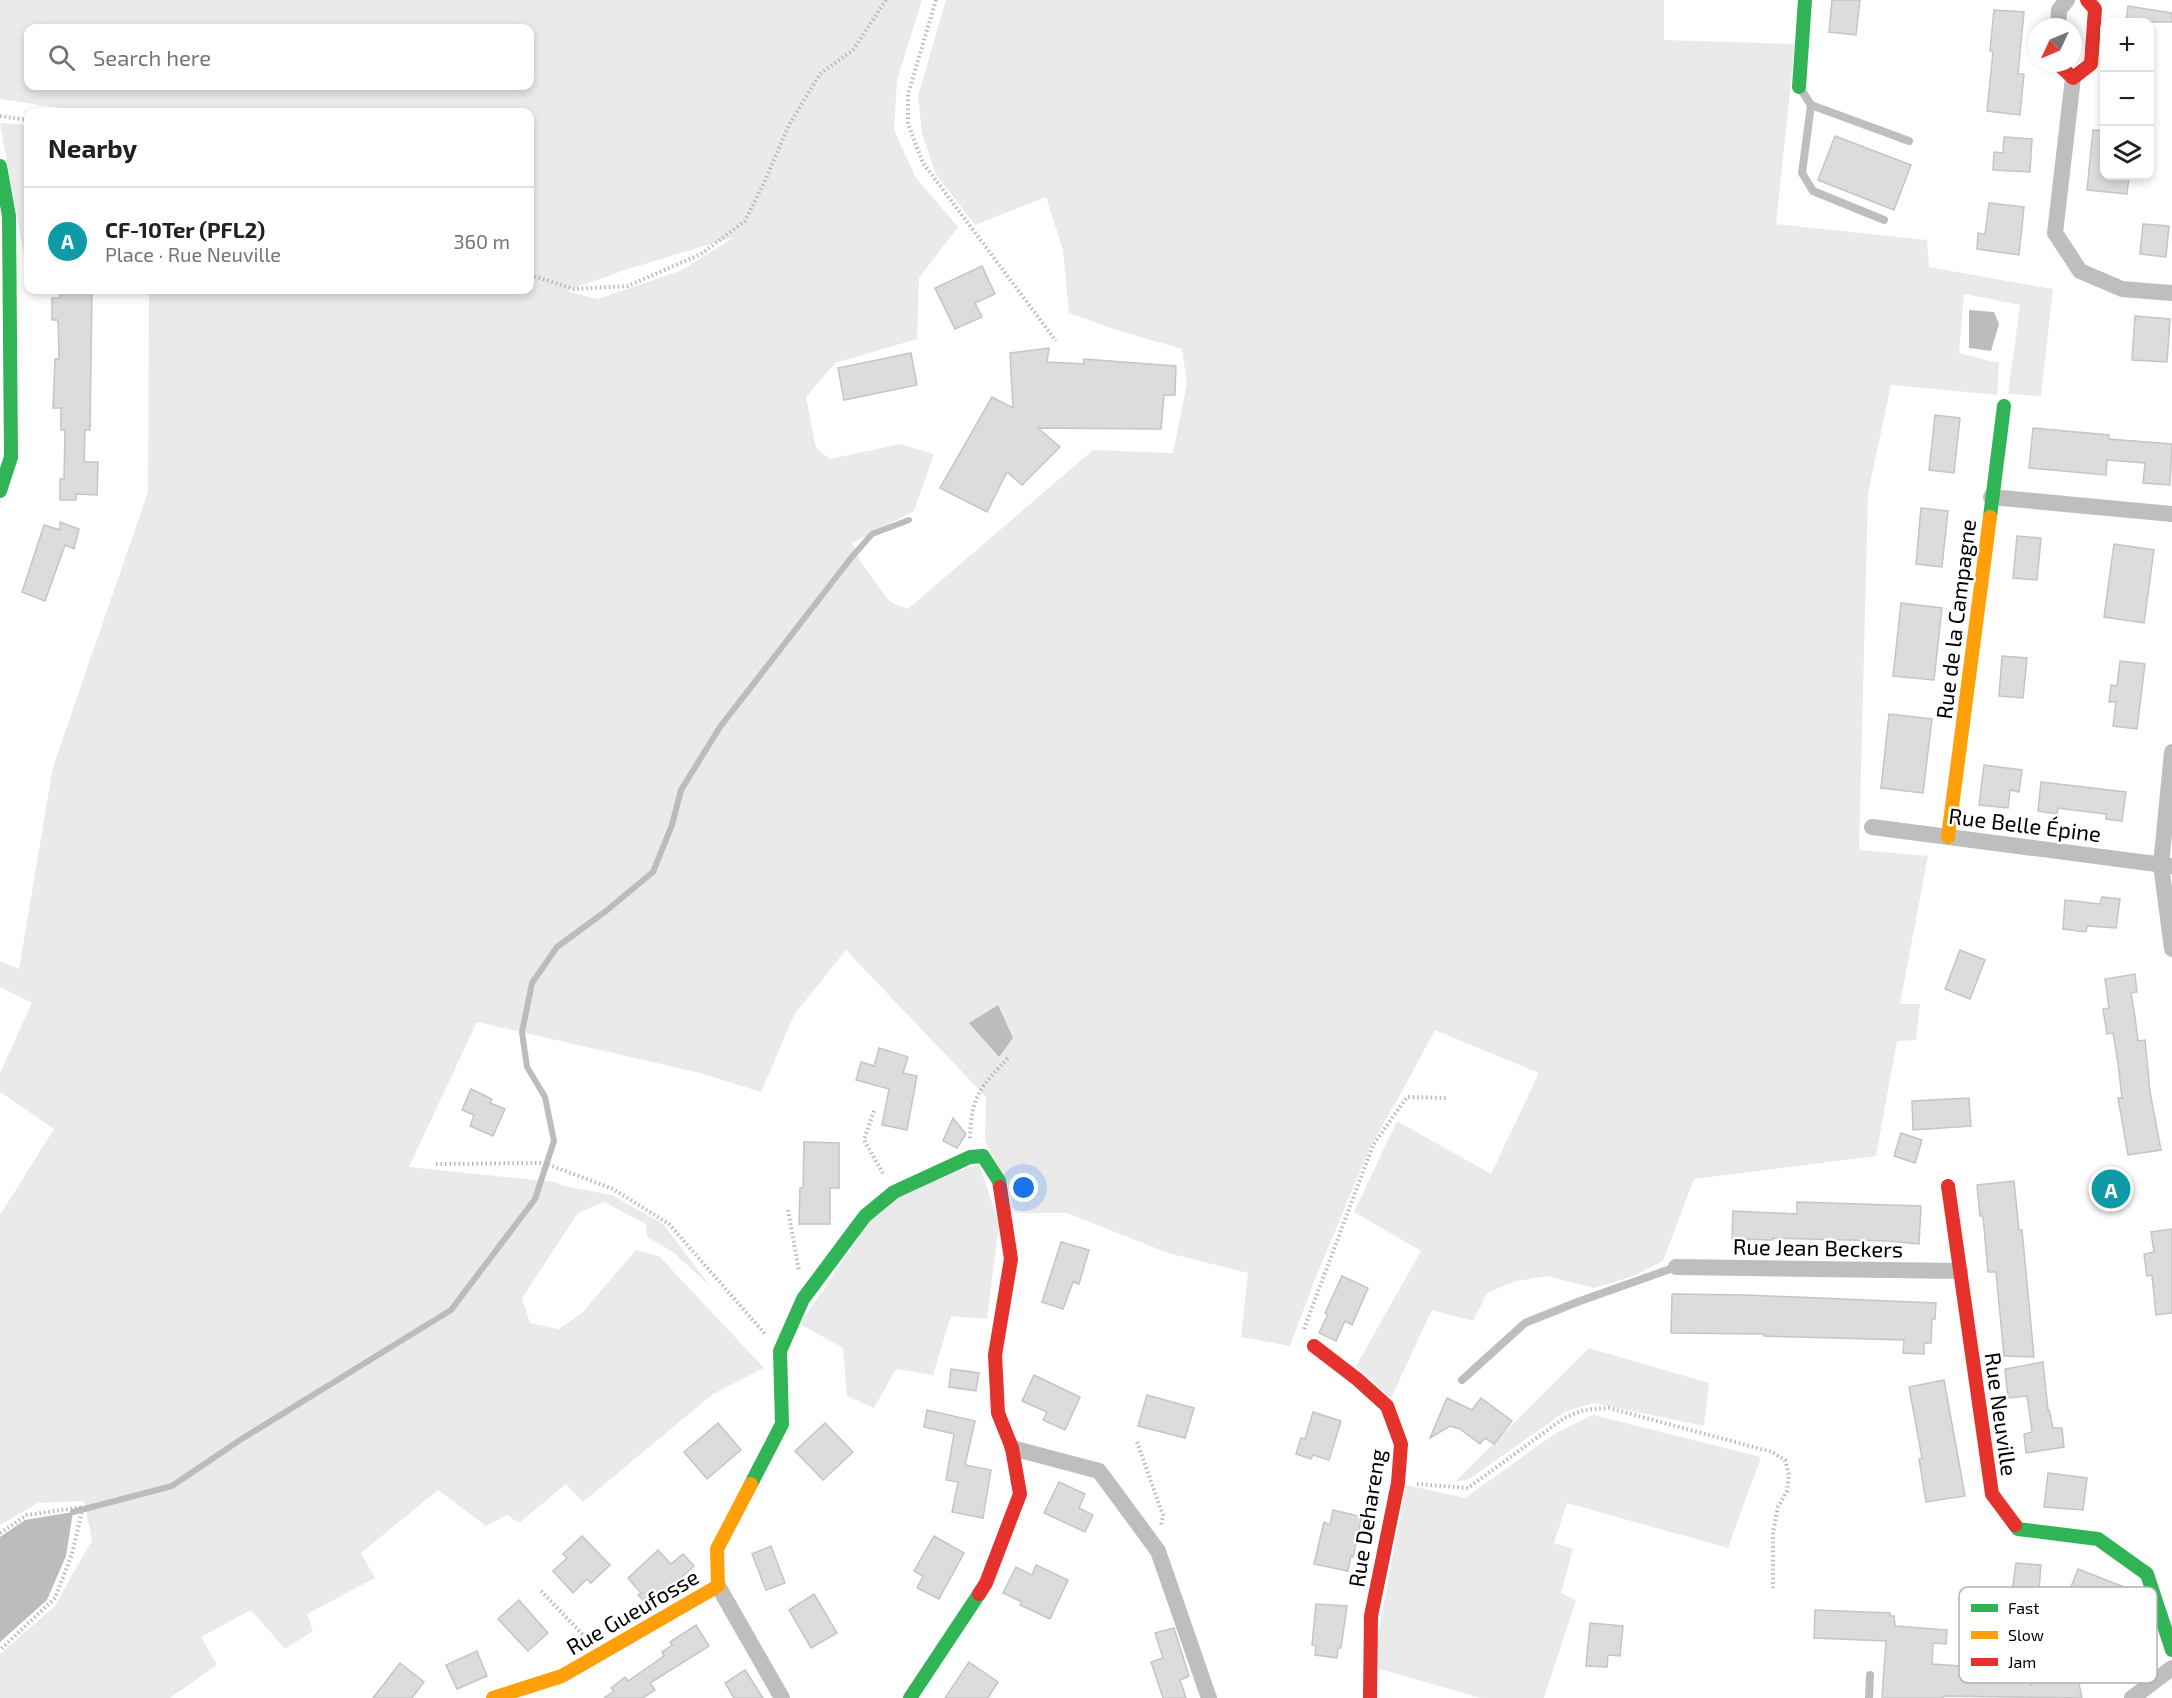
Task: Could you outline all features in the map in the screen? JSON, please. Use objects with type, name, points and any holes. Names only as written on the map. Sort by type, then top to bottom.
[{"type":"street","points":[[1799,87],[1805,0]]},
{"type":"street","points":[[2059,18],[2059,10],[2067,0]]},
{"type":"street","points":[[2086,0],[2095,9],[2091,64],[2073,78],[2055,233],[2080,271],[2122,289],[2172,293]]},
{"type":"street","points":[[2067,72],[2073,78]]},
{"type":"street","points":[[0,165],[9,216],[11,446],[11,457],[0,491]]},
{"type":"street","name":"Rue de la Campagne","points":[[1948,837],[2004,406]]},
{"type":"street","points":[[1991,497],[2172,514]]},
{"type":"street","points":[[2172,752],[2167,866],[2172,949]]},
{"type":"street","name":"Rue Belle Épine","points":[[1872,827],[2167,866]]},
{"type":"street","points":[[910,1698],[986,1583],[1020,1494],[1012,1448],[998,1413],[995,1355],[1011,1259],[999,1181],[976,1156]]},
{"type":"street","name":"Rue Gueufosse","points":[[493,1698],[562,1676],[718,1586],[717,1549],[782,1425],[780,1351],[803,1299],[865,1215],[894,1192],[976,1156]]},
{"type":"street","name":"Rue Neuville","points":[[1948,1186],[1992,1494],[2018,1529],[2098,1539],[2147,1574],[2151,1587]]},
{"type":"street","name":"Rue Jean Beckers","points":[[1676,1267],[1960,1271]]},
{"type":"street","name":"Rue Dehareng","points":[[1314,1346],[1358,1379],[1387,1407],[1401,1444],[1398,1483],[1371,1616],[1370,1698]]},
{"type":"street","points":[[1012,1448],[1099,1471],[1158,1551],[1209,1698]]},
{"type":"street","points":[[718,1586],[782,1698]]},
{"type":"street","name":"Rue Neuville","points":[[2157,1604],[2172,1650]]},
{"type":"street","points":[[2157,1679],[2172,1668]]},
{"type":"street","points":[[2132,1698],[2152,1683]]},
{"type":"lane","points":[[1799,87],[1811,105],[1909,141]]},
{"type":"lane","points":[[1811,105],[1802,173],[1813,191],[1884,220]]},
{"type":"lane","points":[[1462,1380],[1525,1323],[1676,1267]]},
{"type":"lane","points":[[1869,1698],[1870,1675]]},
{"type":"path","points":[[534,276],[574,289],[628,286],[701,254],[745,221],[789,124],[820,74],[853,50],[886,0]]},
{"type":"path","points":[[936,0],[908,94],[908,124],[923,163],[1056,341]]},
{"type":"path","points":[[0,116],[24,119]]},
{"type":"path","points":[[976,1156],[970,1120],[976,1096],[1010,1056]]},
{"type":"path","points":[[1314,1346],[1300,1340],[1373,1145],[1407,1097],[1448,1098]]},
{"type":"path","points":[[874,1111],[864,1140],[894,1192]]},
{"type":"path","points":[[436,1164],[544,1163],[613,1189],[669,1224],[780,1351]]},
{"type":"path","points":[[788,1210],[803,1299]]},
{"type":"path","points":[[1398,1483],[1468,1488],[1564,1418],[1583,1410],[1609,1408],[1772,1452],[1785,1460],[1789,1475],[1786,1491],[1778,1507],[1773,1532],[1773,1588]]},
{"type":"path","points":[[1137,1442],[1163,1515],[1158,1551]]},
{"type":"path","points":[[0,1533],[27,1515],[82,1507],[72,1554],[55,1598],[0,1650]]},
{"type":"path","points":[[541,1591],[600,1654]]},
{"type":"shaded area","points":[[0,0],[922,0],[897,80],[894,130],[916,178],[958,227],[919,278],[917,339],[835,363],[806,397],[816,448],[830,459],[900,444],[934,454],[914,511],[852,543],[862,564],[890,602],[908,609],[1093,450],[1173,453],[1187,383],[1182,349],[1113,329],[1069,313],[1063,250],[1046,197],[975,225],[935,173],[922,133],[918,96],[946,0],[1664,0],[1664,40],[1795,44],[1776,224],[1927,240],[1929,267],[2053,289],[2041,396],[2008,394],[2020,305],[1964,294],[1959,353],[1999,363],[1997,395],[1891,385],[1868,493],[1859,850],[1928,856],[1900,1004],[1920,1004],[1916,1040],[1897,1041],[1876,1156],[1694,1179],[1663,1261],[1631,1277],[1594,1288],[1547,1276],[1516,1281],[1487,1293],[1473,1321],[1432,1310],[1391,1398],[1356,1366],[1421,1251],[1354,1212],[1397,1121],[1491,1174],[1539,1073],[1435,1030],[1370,1147],[1290,1346],[1241,1337],[1248,1273],[1168,1253],[1067,1213],[1015,1213],[1008,1185],[985,1141],[986,1097],[846,950],[794,1015],[761,1092],[700,1073],[477,1022],[409,1167],[555,1182],[564,1186],[612,1195],[663,1224],[711,1287],[673,1252],[647,1237],[646,1224],[604,1202],[578,1213],[522,1298],[530,1323],[559,1329],[582,1313],[636,1250],[659,1256],[764,1368],[713,1394],[583,1502],[566,1484],[519,1523],[507,1515],[486,1526],[438,1490],[361,1553],[375,1578],[307,1614],[313,1631],[285,1649],[251,1610],[201,1637],[217,1665],[170,1698],[0,1698],[0,1654],[55,1606],[92,1540],[84,1501],[38,1503],[0,1525],[0,1215],[54,1129],[0,1092],[0,1073],[32,1003],[0,987],[0,961],[19,969],[53,767],[148,492],[149,294],[534,294],[534,108],[59,108],[0,99]],"holes":[[[734,237],[682,270],[598,299],[566,291],[628,269]]]},
{"type":"shaded area","points":[[0,123],[24,125],[23,250]]},
{"type":"shaded area","points":[[1969,310],[1994,312],[1999,324],[1991,351],[1969,348]]},
{"type":"shaded area","points":[[998,1005],[1013,1038],[999,1057],[969,1023]]},
{"type":"shaded area","points":[[979,1164],[999,1224],[987,1319],[951,1316],[933,1375],[896,1369],[874,1408],[847,1396],[843,1348],[800,1324],[869,1222],[904,1189]]},
{"type":"shaded area","points":[[1589,1348],[1709,1383],[1704,1426],[1593,1403],[1565,1412],[1469,1479],[1455,1482]]},
{"type":"shaded area","points":[[1593,1415],[1761,1457],[1728,1548],[1567,1503],[1554,1543],[1573,1549],[1561,1593],[1576,1600],[1544,1698],[1481,1698],[1372,1667],[1406,1485],[1465,1498],[1556,1433]]},
{"type":"shaded area","points":[[73,1512],[66,1556],[47,1600],[0,1642],[0,1537],[25,1520]]},
{"type":"building","points":[[1832,0],[1860,0],[1856,35],[1829,32]]},
{"type":"building","points":[[2128,6],[2172,13],[2172,22],[2154,22],[2154,18],[2126,18]]},
{"type":"building","points":[[1994,10],[2024,12],[2018,74],[2024,74],[2020,115],[1987,111],[1993,52],[1990,51]]},
{"type":"building","points":[[2093,130],[2100,131],[2100,180],[2129,180],[2127,194],[2087,190]]},
{"type":"building","points":[[1835,136],[1911,165],[1894,210],[1818,180]]},
{"type":"building","points":[[2004,137],[2032,139],[2030,172],[1993,170],[1994,152],[2003,153]]},
{"type":"building","points":[[1989,203],[2024,207],[2019,255],[1977,249],[1978,233],[1985,234]]},
{"type":"building","points":[[2143,224],[2169,226],[2166,257],[2140,254]]},
{"type":"building","points":[[982,266],[995,294],[975,303],[982,317],[955,329],[935,288]]},
{"type":"building","points":[[60,294],[92,294],[90,430],[85,430],[84,462],[98,462],[97,495],[76,494],[76,500],[60,500],[60,479],[64,479],[65,430],[61,430],[61,408],[53,408],[55,359],[59,359],[58,320],[52,320],[52,298],[60,298]]},
{"type":"building","points":[[2135,316],[2170,319],[2167,362],[2132,360]]},
{"type":"building","points":[[1049,348],[1047,362],[1084,364],[1084,359],[1176,366],[1175,395],[1164,395],[1161,429],[1038,428],[1060,447],[1022,485],[1007,472],[987,512],[940,488],[992,397],[1013,408],[1010,353]]},
{"type":"building","points":[[911,353],[917,385],[844,400],[838,368]]},
{"type":"building","points":[[1935,415],[1960,418],[1954,473],[1929,470]]},
{"type":"building","points":[[2033,428],[2109,435],[2109,439],[2172,444],[2170,485],[2143,483],[2145,463],[2107,460],[2106,475],[2029,468]]},
{"type":"building","points":[[1921,508],[1948,511],[1942,567],[1916,564]]},
{"type":"building","points":[[60,522],[79,529],[74,549],[65,545],[45,601],[22,592],[44,525],[60,530]]},
{"type":"building","points":[[2017,536],[2041,538],[2037,580],[2013,578]]},
{"type":"building","points":[[2114,544],[2154,550],[2144,623],[2104,617]]},
{"type":"building","points":[[1901,603],[1942,608],[1934,680],[1893,676]]},
{"type":"building","points":[[2002,656],[2027,658],[2023,698],[1999,696]]},
{"type":"building","points":[[2120,661],[2145,664],[2137,729],[2113,726],[2116,702],[2109,702],[2111,685],[2117,686]]},
{"type":"building","points":[[1889,714],[1932,719],[1923,793],[1881,788]]},
{"type":"building","points":[[1984,765],[2022,770],[2019,792],[2010,790],[2008,808],[1979,805]]},
{"type":"building","points":[[2041,782],[2126,792],[2122,821],[2106,819],[2106,814],[2058,808],[2057,814],[2038,811]]},
{"type":"building","points":[[2102,897],[2120,899],[2116,928],[2087,926],[2086,932],[2063,929],[2065,900],[2100,904]]},
{"type":"building","points":[[1960,950],[1985,960],[1970,999],[1945,989]]},
{"type":"building","points":[[2135,974],[2137,992],[2131,993],[2138,1041],[2145,1040],[2150,1092],[2161,1150],[2128,1155],[2118,1098],[2122,1098],[2113,1033],[2107,1034],[2103,1009],[2109,1008],[2105,979]]},
{"type":"building","points":[[879,1048],[908,1057],[903,1073],[917,1076],[907,1130],[882,1125],[889,1089],[856,1080],[861,1062],[874,1066]]},
{"type":"building","points":[[471,1089],[492,1099],[490,1103],[505,1109],[493,1136],[470,1126],[474,1115],[462,1110]]},
{"type":"building","points":[[1969,1098],[1971,1126],[1913,1130],[1912,1101]]},
{"type":"building","points":[[953,1118],[966,1134],[957,1148],[943,1141]]},
{"type":"building","points":[[1901,1133],[1922,1140],[1915,1163],[1894,1156]]},
{"type":"building","points":[[804,1142],[839,1143],[839,1188],[830,1188],[830,1224],[799,1224],[800,1188],[803,1188]]},
{"type":"building","points":[[2106,1178],[2113,1178],[2124,1185],[2117,1198],[2100,1189]]},
{"type":"building","points":[[2014,1181],[2019,1230],[2022,1230],[2034,1357],[2004,1356],[1996,1272],[1988,1272],[1983,1216],[1980,1216],[1977,1185]]},
{"type":"building","points":[[1797,1202],[1921,1206],[1919,1244],[1888,1241],[1732,1239],[1733,1211],[1797,1214]]},
{"type":"building","points":[[2172,1229],[2172,1313],[2156,1315],[2152,1275],[2147,1276],[2144,1254],[2154,1252],[2151,1232]]},
{"type":"building","points":[[1061,1242],[1089,1250],[1079,1284],[1073,1282],[1063,1309],[1042,1302]]},
{"type":"building","points":[[1342,1276],[1368,1288],[1352,1325],[1345,1321],[1336,1341],[1319,1333],[1328,1314],[1325,1313]]},
{"type":"building","points":[[1672,1294],[1936,1303],[1935,1319],[1932,1319],[1931,1343],[1924,1343],[1924,1354],[1903,1353],[1904,1340],[1671,1333]]},
{"type":"building","points":[[2043,1362],[2048,1410],[2053,1428],[2062,1428],[2064,1447],[2026,1453],[2024,1434],[2032,1432],[2027,1396],[2008,1398],[2005,1369]]},
{"type":"building","points":[[951,1369],[979,1373],[976,1391],[949,1387]]},
{"type":"building","points":[[1034,1375],[1080,1397],[1065,1430],[1043,1420],[1047,1412],[1022,1401]]},
{"type":"building","points":[[1944,1380],[1965,1496],[1926,1502],[1919,1459],[1922,1458],[1909,1387]]},
{"type":"building","points":[[1147,1395],[1194,1408],[1185,1438],[1138,1426]]},
{"type":"building","points":[[1447,1398],[1472,1410],[1481,1398],[1512,1421],[1494,1444],[1485,1438],[1480,1444],[1460,1429],[1450,1426],[1430,1438]]},
{"type":"building","points":[[927,1410],[975,1421],[965,1465],[991,1470],[983,1518],[952,1512],[958,1482],[946,1480],[954,1434],[924,1427]]},
{"type":"building","points":[[1313,1412],[1341,1421],[1329,1460],[1313,1455],[1311,1459],[1296,1454],[1301,1438],[1305,1439]]},
{"type":"building","points":[[718,1423],[741,1450],[707,1479],[684,1452]]},
{"type":"building","points":[[825,1423],[853,1452],[823,1480],[795,1451]]},
{"type":"building","points":[[2048,1473],[2087,1478],[2083,1510],[2044,1507]]},
{"type":"building","points":[[1059,1482],[1085,1494],[1079,1508],[1093,1515],[1085,1532],[1044,1513]]},
{"type":"building","points":[[1333,1510],[1362,1517],[1348,1571],[1314,1564],[1324,1522],[1330,1525]]},
{"type":"building","points":[[582,1536],[610,1565],[591,1583],[587,1579],[573,1593],[553,1571],[567,1558],[563,1554]]},
{"type":"building","points":[[934,1536],[964,1553],[939,1599],[917,1588],[923,1576],[914,1571]]},
{"type":"building","points":[[771,1546],[785,1583],[766,1590],[752,1554]]},
{"type":"building","points":[[658,1550],[671,1564],[683,1554],[694,1566],[650,1607],[638,1595],[641,1593],[628,1578]]},
{"type":"building","points":[[2016,1563],[2041,1565],[2039,1587],[2013,1587]]},
{"type":"building","points":[[1036,1565],[1068,1580],[1050,1619],[1020,1605],[1022,1602],[1003,1593],[1016,1567],[1032,1575]]},
{"type":"building","points":[[2078,1569],[2124,1587],[2071,1587]]},
{"type":"building","points":[[814,1594],[837,1633],[811,1648],[789,1610]]},
{"type":"building","points":[[519,1600],[548,1633],[528,1651],[498,1619]]},
{"type":"building","points":[[1316,1604],[1347,1606],[1341,1648],[1338,1648],[1337,1658],[1315,1655],[1316,1646],[1312,1645]]},
{"type":"building","points":[[1815,1610],[1890,1613],[1890,1616],[1894,1616],[1895,1626],[1947,1630],[1946,1644],[1933,1643],[1932,1664],[1959,1666],[1959,1683],[2031,1683],[2031,1686],[2032,1683],[2079,1683],[2082,1698],[1943,1696],[1943,1698],[1882,1698],[1886,1641],[1814,1638]]},
{"type":"building","points":[[1590,1623],[1623,1626],[1620,1656],[1608,1655],[1607,1667],[1586,1666]]},
{"type":"building","points":[[696,1625],[709,1646],[650,1683],[655,1690],[643,1698],[604,1698],[614,1691],[611,1688],[625,1677],[628,1681],[664,1656],[662,1652],[672,1645],[670,1642]]},
{"type":"building","points":[[1174,1628],[1189,1676],[1180,1680],[1186,1698],[1163,1698],[1151,1662],[1163,1658],[1155,1633]]},
{"type":"building","points":[[477,1651],[487,1676],[457,1689],[446,1665]]},
{"type":"building","points":[[969,1662],[998,1682],[988,1698],[945,1698]]},
{"type":"building","points":[[400,1663],[424,1682],[412,1698],[373,1698]]},
{"type":"building","points":[[745,1670],[763,1698],[734,1698],[725,1683]]},
{"type":"waterway","points":[[73,1512],[172,1486],[240,1440],[451,1310],[535,1199],[554,1141],[545,1097],[527,1067],[522,1032],[532,983],[557,947],[653,872],[672,825],[681,790],[720,727],[872,534],[909,520]]},
{"type":"traffic: fast","points":[[1799,87],[1805,0]]},
{"type":"traffic: fast","points":[[0,166],[9,216],[11,457],[0,491]]},
{"type":"traffic: fast","points":[[1990,517],[2004,406]]},
{"type":"traffic: fast","points":[[751,1484],[782,1424],[780,1351],[803,1299],[865,1216],[894,1192],[970,1157],[983,1156],[999,1181],[1000,1187]]},
{"type":"traffic: fast","points":[[2015,1525],[2018,1529],[2098,1539],[2147,1574],[2151,1587]]},
{"type":"traffic: fast","points":[[910,1698],[979,1594]]},
{"type":"traffic: fast","points":[[2157,1604],[2172,1650]]},
{"type":"traffic: slow","points":[[1948,837],[1990,517]]},
{"type":"traffic: slow","points":[[493,1698],[562,1676],[718,1586],[717,1549],[751,1484]]},
{"type":"traffic: jam","points":[[2082,71],[2091,64],[2095,9],[2087,0]]},
{"type":"traffic: jam","points":[[2067,72],[2073,78],[2081,72]]},
{"type":"traffic: jam","points":[[1948,1186],[1992,1494],[2015,1525]]},
{"type":"traffic: jam","points":[[979,1594],[986,1583],[1020,1494],[1012,1448],[998,1413],[995,1355],[1011,1259],[1000,1187]]},
{"type":"traffic: jam","points":[[1314,1346],[1357,1379],[1387,1406],[1401,1444],[1398,1483],[1371,1616],[1370,1698]]},
{"type":"place","name":"CF-10Ter (PFL2)","points":[[2111,1189]]}]
